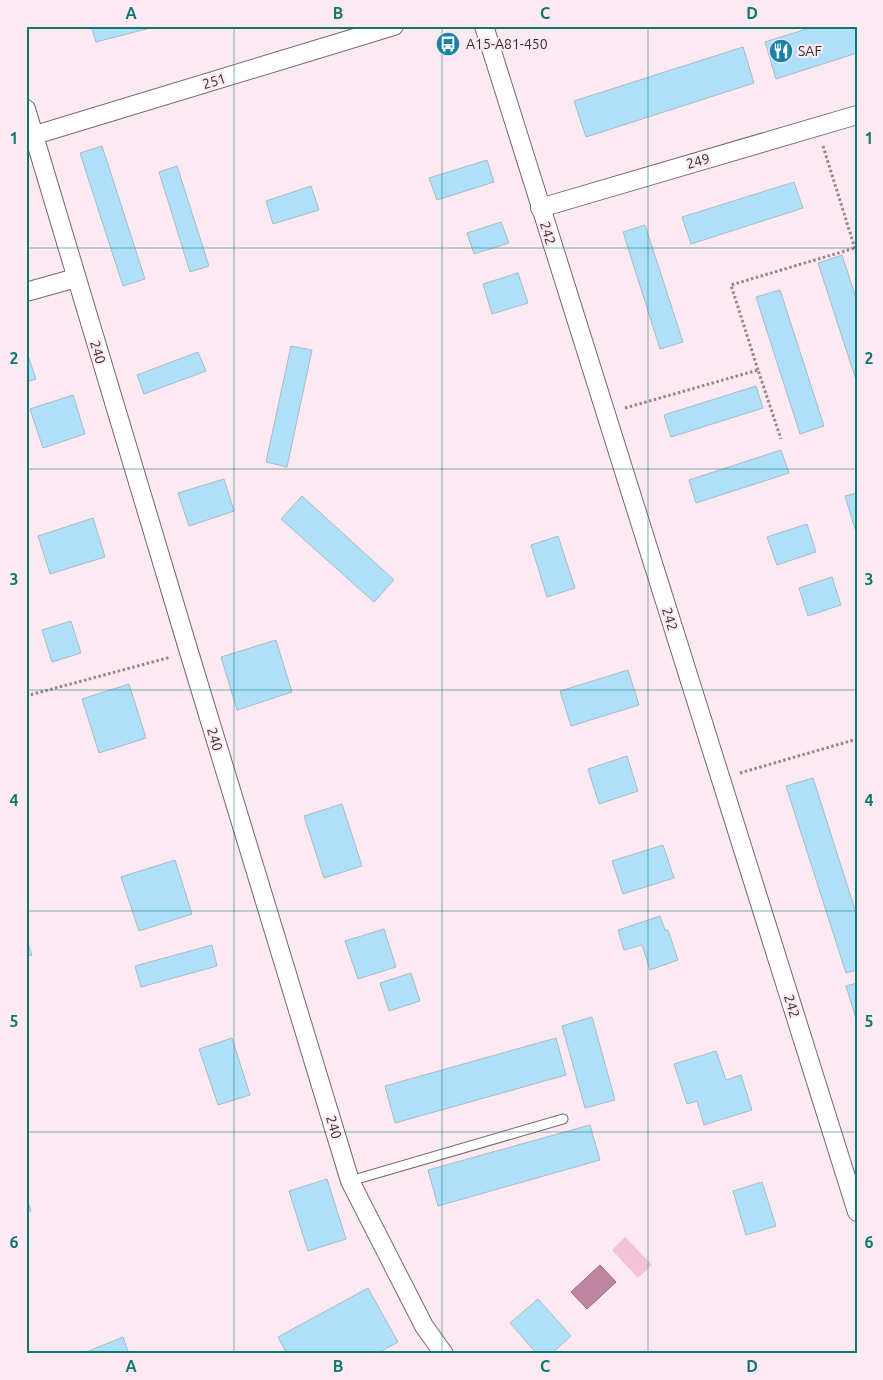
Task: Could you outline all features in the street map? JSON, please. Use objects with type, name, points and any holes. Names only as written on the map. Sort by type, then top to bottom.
[{"type":"street","name":"251","points":[[34,135],[394,26]]},
{"type":"street","name":"242","points":[[484,26],[857,1212]]},
{"type":"street","name":"240","points":[[26,108],[350,1181],[424,1326],[444,1354]]},
{"type":"street","name":"249","points":[[540,208],[857,115]]},
{"type":"street","points":[[26,292],[76,278]]},
{"type":"lane","points":[[350,1181],[563,1119]]},
{"type":"path","points":[[816,126],[857,254]]},
{"type":"path","points":[[781,439],[731,285],[855,248]]},
{"type":"path","points":[[605,414],[758,370]]},
{"type":"path","points":[[26,696],[189,652]]},
{"type":"path","points":[[720,778],[857,739]]},
{"type":"shaded area","points":[[625,1237],[652,1265],[638,1278],[612,1250]]},
{"type":"shaded area","points":[[600,1265],[616,1282],[587,1309],[571,1292]]},
{"type":"building","points":[[91,26],[158,26],[96,42]]},
{"type":"building","points":[[816,26],[857,26],[857,53],[776,79],[765,42]]},
{"type":"building","points":[[743,47],[754,83],[586,137],[574,101]]},
{"type":"building","points":[[102,146],[145,279],[123,286],[80,153]]},
{"type":"building","points":[[487,160],[494,182],[437,200],[429,178]]},
{"type":"building","points":[[177,166],[209,266],[190,272],[159,172]]},
{"type":"building","points":[[794,182],[803,208],[691,244],[682,217]]},
{"type":"building","points":[[311,186],[319,210],[273,224],[266,201]]},
{"type":"building","points":[[501,222],[509,243],[474,254],[467,233]]},
{"type":"building","points":[[645,225],[683,342],[660,349],[623,232]]},
{"type":"building","points":[[842,255],[857,301],[857,383],[818,263]]},
{"type":"building","points":[[518,273],[528,303],[492,314],[483,284]]},
{"type":"building","points":[[780,290],[824,426],[800,434],[756,297]]},
{"type":"building","points":[[291,346],[312,350],[287,467],[266,462]]},
{"type":"building","points":[[26,350],[36,379],[26,382]]},
{"type":"building","points":[[198,352],[206,371],[144,394],[137,375]]},
{"type":"building","points":[[756,386],[763,408],[671,437],[664,415]]},
{"type":"building","points":[[73,395],[85,434],[43,448],[30,409]]},
{"type":"building","points":[[781,450],[789,473],[696,503],[689,480]]},
{"type":"building","points":[[224,479],[234,511],[189,526],[178,493]]},
{"type":"building","points":[[857,493],[857,532],[856,532],[845,496]]},
{"type":"building","points":[[302,496],[394,580],[374,602],[281,519]]},
{"type":"building","points":[[93,518],[105,557],[50,574],[38,536]]},
{"type":"building","points":[[807,524],[816,552],[777,565],[767,537]]},
{"type":"building","points":[[558,536],[575,588],[547,597],[531,545]]},
{"type":"building","points":[[832,577],[841,605],[808,616],[799,588]]},
{"type":"building","points":[[71,621],[81,653],[52,662],[42,630]]},
{"type":"building","points":[[276,640],[292,692],[237,710],[221,657]]},
{"type":"building","points":[[628,670],[639,705],[571,726],[560,691]]},
{"type":"building","points":[[129,684],[146,738],[99,753],[82,699]]},
{"type":"building","points":[[627,756],[638,791],[599,804],[588,769]]},
{"type":"building","points":[[813,778],[857,916],[857,970],[846,973],[786,786]]},
{"type":"building","points":[[342,804],[362,866],[324,878],[304,816]]},
{"type":"building","points":[[663,845],[674,878],[623,894],[612,861]]},
{"type":"building","points":[[175,860],[192,914],[139,931],[121,877]]},
{"type":"building","points":[[660,916],[665,930],[668,930],[678,960],[650,970],[642,945],[624,950],[618,930]]},
{"type":"building","points":[[384,929],[396,967],[358,979],[345,941]]},
{"type":"building","points":[[26,938],[32,955],[26,957]]},
{"type":"building","points":[[212,945],[217,966],[141,987],[135,966]]},
{"type":"building","points":[[411,973],[420,1001],[389,1011],[380,983]]},
{"type":"building","points":[[857,983],[857,1022],[846,986]]},
{"type":"building","points":[[592,1017],[615,1100],[585,1108],[562,1026]]},
{"type":"building","points":[[232,1038],[250,1095],[218,1105],[199,1049]]},
{"type":"building","points":[[556,1038],[566,1075],[395,1123],[385,1086]]},
{"type":"building","points":[[716,1051],[726,1080],[741,1075],[752,1110],[704,1125],[697,1101],[687,1104],[674,1064]]},
{"type":"building","points":[[590,1125],[600,1160],[438,1206],[428,1170]]},
{"type":"building","points":[[327,1179],[346,1239],[308,1251],[289,1191]]},
{"type":"building","points":[[762,1182],[776,1226],[746,1235],[733,1191]]},
{"type":"building","points":[[26,1196],[31,1211],[26,1213]]},
{"type":"building","points":[[368,1288],[398,1342],[376,1354],[287,1354],[278,1337]]},
{"type":"building","points":[[538,1299],[571,1336],[551,1354],[537,1354],[510,1323]]},
{"type":"building","points":[[123,1337],[129,1354],[81,1354]]},
{"type":"place","name":"A15-A81-450","points":[[448,44]]},
{"type":"place","name":"SAF","points":[[781,51]]}]
